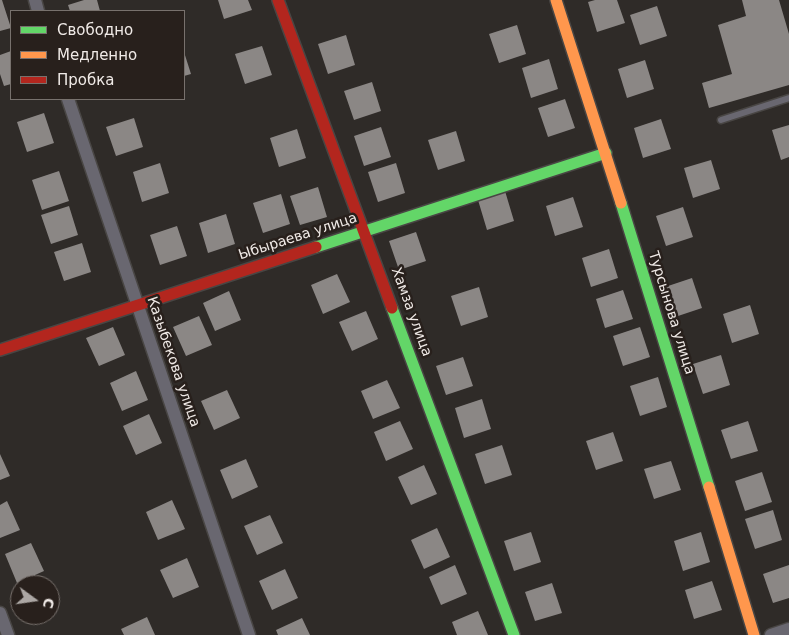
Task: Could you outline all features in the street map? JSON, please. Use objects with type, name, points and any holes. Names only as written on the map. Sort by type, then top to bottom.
[{"type":"street","name":"Хамза улица","points":[[278,0],[514,635]]},
{"type":"street","name":"Турсынова улица","points":[[556,0],[606,153],[754,635]]},
{"type":"street","name":"Казыбекова улица","points":[[68,100],[249,635]]},
{"type":"street","name":"Ыбыраева улица","points":[[0,350],[606,153]]},
{"type":"street","points":[[0,613],[8,635]]},
{"type":"street","points":[[771,635],[789,629]]},
{"type":"lane","points":[[721,120],[789,98]]},
{"type":"building","points":[[0,0],[2,0],[10,28],[0,31]]},
{"type":"building","points":[[84,0],[97,0],[100,10],[70,10],[68,5]]},
{"type":"building","points":[[218,0],[248,0],[252,10],[224,19]]},
{"type":"building","points":[[595,0],[617,0],[625,23],[597,32],[588,2]]},
{"type":"building","points":[[742,0],[779,0],[789,34],[789,85],[709,108],[702,83],[732,74],[718,25],[746,16]]},
{"type":"building","points":[[657,6],[667,36],[640,45],[630,15]]},
{"type":"building","points":[[517,25],[526,54],[499,63],[489,34]]},
{"type":"building","points":[[346,35],[355,65],[328,74],[318,44]]},
{"type":"building","points":[[262,46],[272,75],[245,84],[235,54]]},
{"type":"building","points":[[10,51],[10,84],[4,86],[0,74],[0,55]]},
{"type":"building","points":[[185,55],[191,74],[185,76]]},
{"type":"building","points":[[549,59],[558,89],[531,98],[522,68]]},
{"type":"building","points":[[645,60],[654,89],[627,98],[618,69]]},
{"type":"building","points":[[372,82],[381,111],[354,120],[344,91]]},
{"type":"building","points":[[565,99],[575,128],[548,137],[538,108]]},
{"type":"building","points":[[44,113],[54,143],[27,152],[17,122]]},
{"type":"building","points":[[134,118],[143,147],[116,156],[106,127]]},
{"type":"building","points":[[661,119],[671,149],[643,158],[634,128]]},
{"type":"building","points":[[789,125],[789,157],[781,160],[772,130]]},
{"type":"building","points":[[381,127],[391,157],[364,166],[354,136]]},
{"type":"building","points":[[297,129],[306,158],[279,167],[270,138]]},
{"type":"building","points":[[456,131],[465,161],[438,170],[428,140]]},
{"type":"building","points":[[711,160],[720,189],[693,198],[684,168]]},
{"type":"building","points":[[160,163],[169,193],[142,202],[133,172]]},
{"type":"building","points":[[396,163],[405,193],[378,202],[368,172]]},
{"type":"building","points":[[59,171],[69,201],[42,210],[32,180]]},
{"type":"building","points":[[318,187],[327,217],[300,225],[290,196]]},
{"type":"building","points":[[505,191],[514,221],[487,230],[478,200]]},
{"type":"building","points":[[281,194],[290,224],[263,233],[253,203]]},
{"type":"building","points":[[573,197],[583,227],[555,236],[546,206]]},
{"type":"building","points":[[69,206],[78,235],[51,244],[41,215]]},
{"type":"building","points":[[683,207],[693,237],[666,246],[656,216]]},
{"type":"building","points":[[226,214],[235,244],[208,253],[199,223]]},
{"type":"building","points":[[177,226],[187,256],[160,265],[150,235]]},
{"type":"building","points":[[416,232],[426,261],[399,270],[389,241]]},
{"type":"building","points":[[82,243],[91,272],[64,281],[54,252]]},
{"type":"building","points":[[609,249],[618,278],[591,287],[582,258]]},
{"type":"building","points":[[337,274],[350,302],[323,314],[311,285]]},
{"type":"building","points":[[692,278],[702,308],[675,317],[665,287]]},
{"type":"building","points":[[479,287],[488,317],[461,326],[451,296]]},
{"type":"building","points":[[623,290],[633,319],[605,328],[596,299]]},
{"type":"building","points":[[229,291],[241,320],[215,331],[203,303]]},
{"type":"building","points":[[750,305],[759,334],[732,343],[723,314]]},
{"type":"building","points":[[366,311],[378,339],[352,351],[339,322]]},
{"type":"building","points":[[199,316],[212,345],[186,356],[173,327]]},
{"type":"building","points":[[113,327],[125,355],[99,366],[86,338]]},
{"type":"building","points":[[640,327],[650,357],[623,366],[613,336]]},
{"type":"building","points":[[721,355],[730,385],[703,394],[693,364]]},
{"type":"building","points":[[463,357],[473,386],[446,395],[436,366]]},
{"type":"building","points":[[136,371],[148,400],[122,411],[110,383]]},
{"type":"building","points":[[658,377],[667,407],[640,416],[630,386]]},
{"type":"building","points":[[387,380],[400,408],[373,419],[361,391]]},
{"type":"building","points":[[227,390],[240,418],[214,430],[201,401]]},
{"type":"building","points":[[482,399],[491,429],[464,438],[455,408]]},
{"type":"building","points":[[149,414],[162,443],[136,455],[123,426]]},
{"type":"building","points":[[400,421],[413,449],[386,461],[374,432]]},
{"type":"building","points":[[748,421],[758,451],[731,459],[721,430]]},
{"type":"building","points":[[613,432],[623,461],[596,470],[586,441]]},
{"type":"building","points":[[502,445],[512,475],[485,484],[475,454]]},
{"type":"building","points":[[0,454],[10,476],[0,480]]},
{"type":"building","points":[[246,459],[258,487],[232,499],[220,470]]},
{"type":"building","points":[[671,461],[681,490],[654,499],[644,469]]},
{"type":"building","points":[[424,465],[437,494],[411,505],[398,477]]},
{"type":"building","points":[[762,472],[772,502],[745,511],[735,481]]},
{"type":"building","points":[[172,500],[185,529],[158,540],[146,512]]},
{"type":"building","points":[[7,501],[20,530],[0,538],[0,505]]},
{"type":"building","points":[[773,510],[782,540],[755,549],[745,519]]},
{"type":"building","points":[[270,515],[283,543],[257,555],[244,526]]},
{"type":"building","points":[[437,528],[450,557],[424,569],[411,540]]},
{"type":"building","points":[[531,532],[541,562],[514,571],[504,541]]},
{"type":"building","points":[[701,532],[710,562],[683,571],[674,541]]},
{"type":"building","points":[[31,543],[44,571],[35,575],[14,575],[5,554]]},
{"type":"building","points":[[187,558],[199,587],[173,598],[160,570]]},
{"type":"building","points":[[455,565],[467,594],[441,605],[429,577]]},
{"type":"building","points":[[789,565],[789,598],[773,603],[763,574]]},
{"type":"building","points":[[285,569],[298,598],[272,610],[259,581]]},
{"type":"building","points":[[712,581],[722,610],[694,619],[685,590]]},
{"type":"building","points":[[552,583],[562,613],[535,621],[525,592]]},
{"type":"building","points":[[478,611],[488,635],[457,635],[452,622]]},
{"type":"building","points":[[147,617],[155,635],[124,635],[121,629]]},
{"type":"building","points":[[302,618],[310,635],[278,635],[276,630]]},
{"type":"traffic: fast","points":[[316,247],[606,153]]},
{"type":"traffic: fast","points":[[621,203],[709,487]]},
{"type":"traffic: fast","points":[[392,308],[514,635]]},
{"type":"traffic: slow","points":[[556,0],[621,203]]},
{"type":"traffic: slow","points":[[709,487],[754,635]]},
{"type":"traffic: jam","points":[[278,0],[392,308]]},
{"type":"traffic: jam","points":[[0,350],[316,247]]}]
